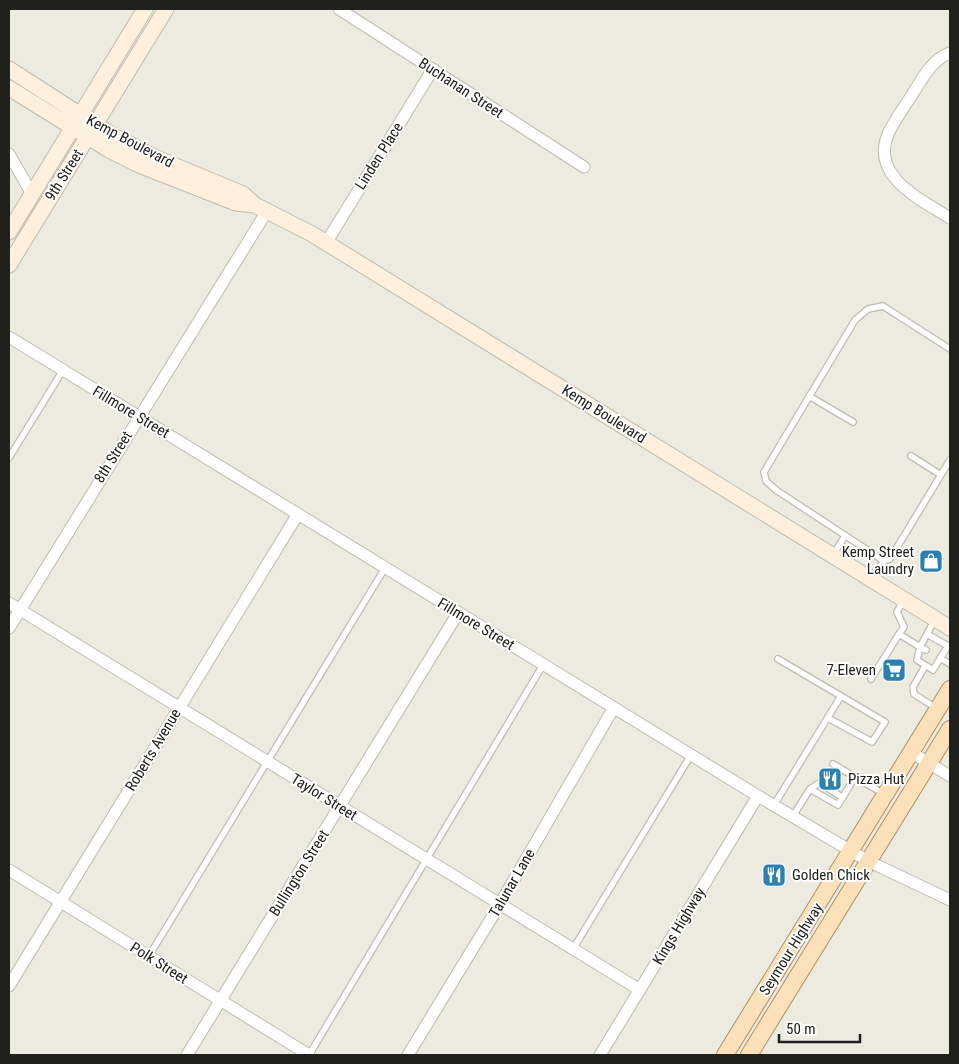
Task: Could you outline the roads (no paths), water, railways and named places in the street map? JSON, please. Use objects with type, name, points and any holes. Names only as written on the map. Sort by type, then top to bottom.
[{"type":"main road","name":"9th Street","points":[[9,232],[145,9]]},
{"type":"main road","name":"9th Street","points":[[9,265],[166,9]]},
{"type":"main road","name":"Kemp Boulevard","points":[[9,69],[76,121]]},
{"type":"main road","name":"Kemp Boulevard","points":[[9,88],[91,130],[109,150],[163,175],[236,203],[261,208],[326,243],[950,628]]},
{"type":"main road","name":"Seymour Highway","points":[[729,1050],[950,689]]},
{"type":"main road","name":"Seymour Highway","points":[[749,1055],[950,729]]},
{"type":"main road","points":[[729,1050],[749,1055]]},
{"type":"street","name":"Buchanan Street","points":[[339,9],[584,167]]},
{"type":"street","points":[[950,53],[933,64],[908,101],[884,149],[890,171],[907,191],[950,218]]},
{"type":"street","name":"Linden Place","points":[[326,243],[433,69]]},
{"type":"street","points":[[9,154],[32,194]]},
{"type":"street","name":"8th Street","points":[[9,628],[138,416],[261,208]]},
{"type":"street","name":"Fillmore Street","points":[[9,337],[758,796],[868,861],[950,900]]},
{"type":"street","name":"Roberts Avenue","points":[[9,986],[298,514]]},
{"type":"street","name":"Taylor Street","points":[[9,603],[640,990]]},
{"type":"street","name":"Bullington Street","points":[[187,1055],[458,613]]},
{"type":"street","name":"Talunar Lane","points":[[408,1055],[500,904],[614,709]]},
{"type":"street","points":[[912,753],[950,776]]},
{"type":"street","name":"Kings Highway","points":[[600,1055],[758,796]]},
{"type":"street","name":"Polk Street","points":[[9,870],[309,1055]]},
{"type":"lane","points":[[884,561],[776,490],[766,481],[764,472],[854,320],[875,306],[883,306],[950,349]]},
{"type":"lane","points":[[9,458],[63,370]]},
{"type":"lane","points":[[809,396],[853,422]]},
{"type":"lane","points":[[911,456],[941,475]]},
{"type":"lane","points":[[870,579],[884,561],[890,559],[950,460]]},
{"type":"lane","points":[[833,556],[845,536]]},
{"type":"lane","points":[[149,956],[385,568]]},
{"type":"lane","points":[[871,679],[904,627],[897,612],[904,600]]},
{"type":"lane","points":[[927,634],[948,646],[933,670],[917,660],[920,646],[935,619]]},
{"type":"lane","points":[[899,634],[926,650]]},
{"type":"lane","points":[[778,659],[885,722],[872,742],[828,718]]},
{"type":"lane","points":[[940,659],[950,664]]},
{"type":"lane","points":[[309,1055],[543,665]]},
{"type":"lane","points":[[925,666],[913,687],[914,694],[938,709]]},
{"type":"lane","points":[[774,805],[841,696]]},
{"type":"lane","points":[[573,949],[691,755]]},
{"type":"lane","points":[[833,764],[886,795]]},
{"type":"lane","points":[[810,789],[838,805],[855,777]]},
{"type":"lane","points":[[793,816],[810,789],[819,783],[842,797]]},
{"type":"place","name":"Kemp Street Laundry","points":[[931,561]]},
{"type":"place","name":"7-Eleven","points":[[894,670]]},
{"type":"place","name":"Pizza Hut","points":[[830,779]]},
{"type":"place","name":"Golden Chick","points":[[774,875]]}]
